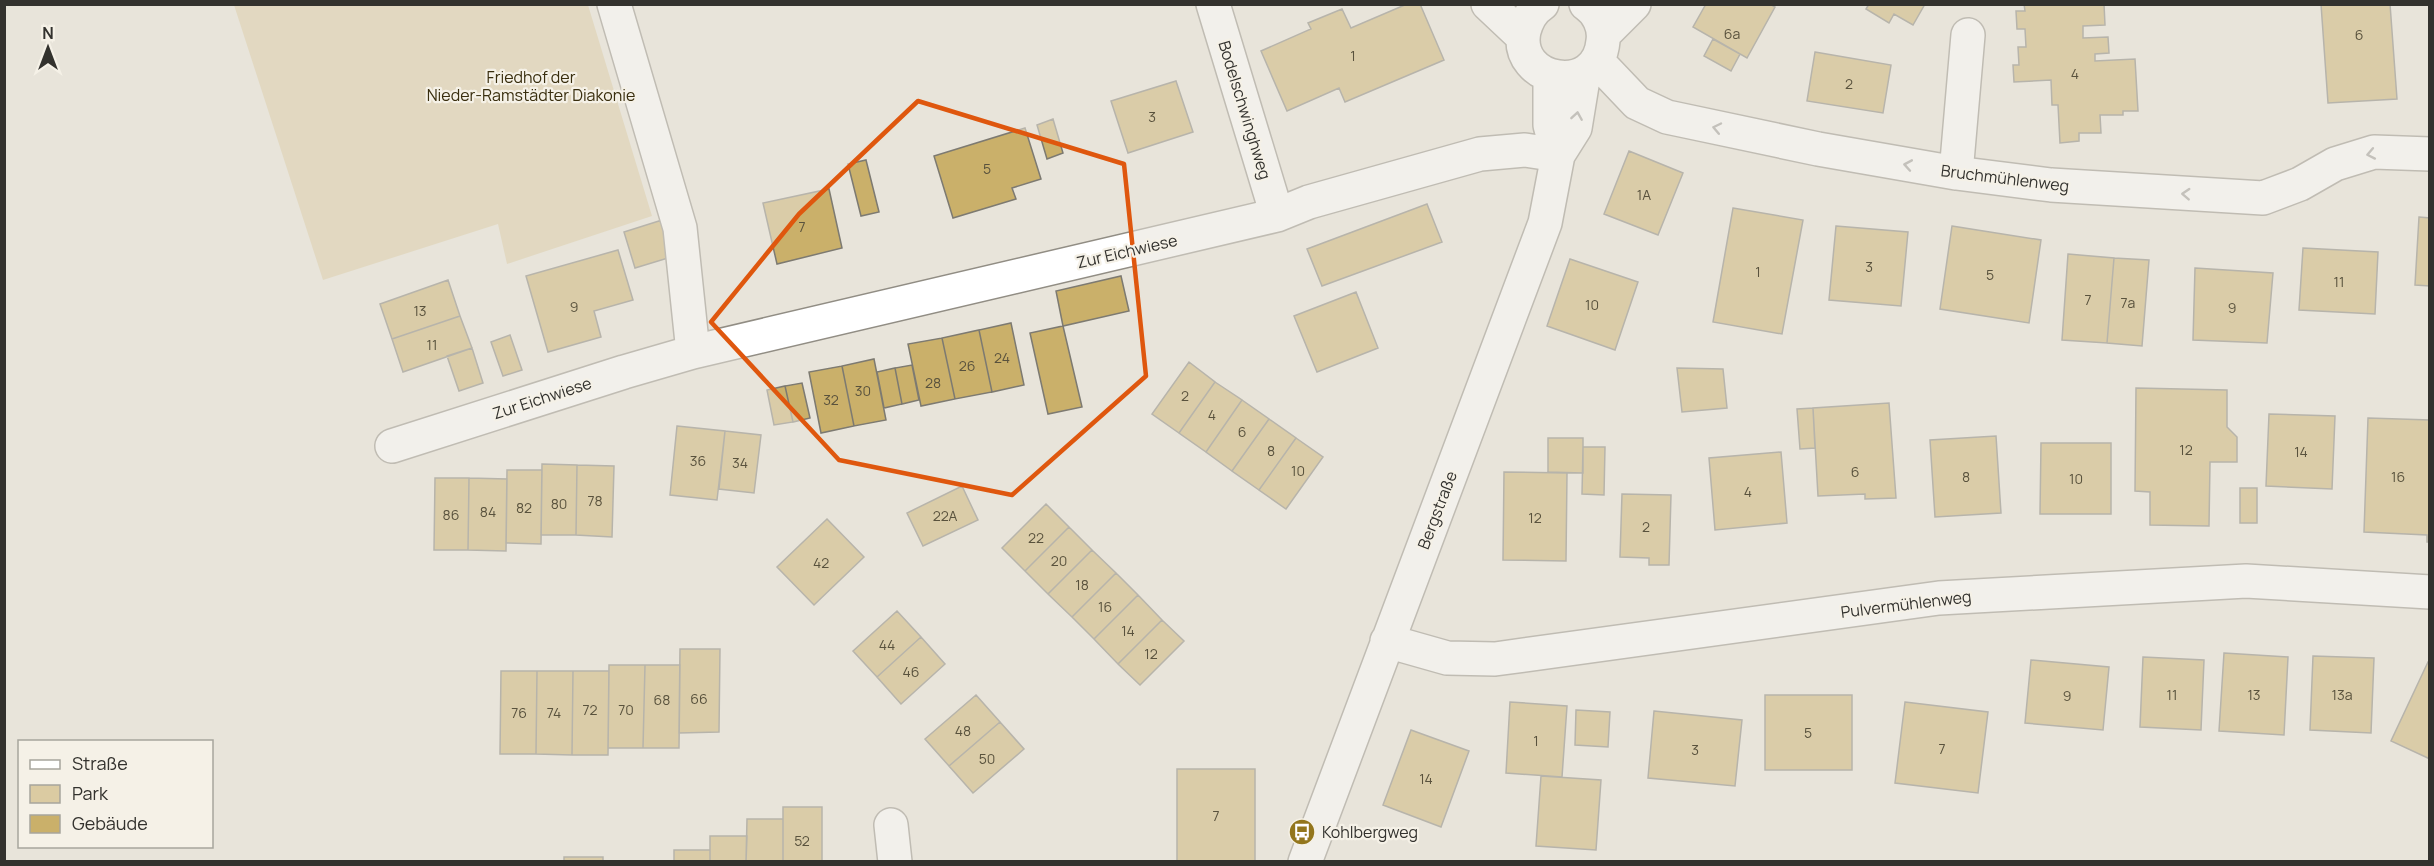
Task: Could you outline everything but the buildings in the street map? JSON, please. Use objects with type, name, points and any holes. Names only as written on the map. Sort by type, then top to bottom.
[{"type":"street","points":[[614,4],[680,228],[693,352]]},
{"type":"street","name":"Bodelschwinghweg","points":[[1213,4],[1277,215]]},
{"type":"street","points":[[1488,4],[1523,37]]},
{"type":"street","points":[[1542,4],[1526,21],[1523,37],[1526,52],[1535,67],[1550,76],[1567,78],[1595,56],[1635,4]]},
{"type":"street","points":[[1586,4],[1600,20],[1595,56]]},
{"type":"street","points":[[1956,174],[1968,35]]},
{"type":"street","name":"Bergstraße","points":[[1305,861],[1545,223],[1558,155],[1575,128],[1595,56]]},
{"type":"street","name":"Bruchmühlenweg","points":[[1595,56],[1637,103],[1667,117],[1818,149],[1956,174],[2051,186],[2263,198],[2300,184],[2336,164],[2374,152],[2430,154]]},
{"type":"street","name":"Bergstraße","points":[[1550,76],[1550,125],[1558,155]]},
{"type":"street","name":"Zur Eichwiese","points":[[392,446],[693,352],[1277,215],[1309,202],[1480,154],[1525,150],[1558,155]]},
{"type":"street","name":"Pulvermühlenweg","points":[[1387,641],[1447,658],[1495,659],[1939,598],[2246,581],[2430,592]]},
{"type":"street","points":[[891,825],[895,861]]},
{"type":"highlighted area","points":[[918,101],[1124,164],[1146,376],[1012,495],[839,460],[711,322],[799,214]]},
{"type":"green space","name":"Friedhof der Nieder-Ramstädter Diakonie","points":[[234,5],[588,5],[652,216],[507,264],[498,224],[323,280]]},
{"type":"place","name":"Kohlbergweg","points":[[1302,832]]}]
